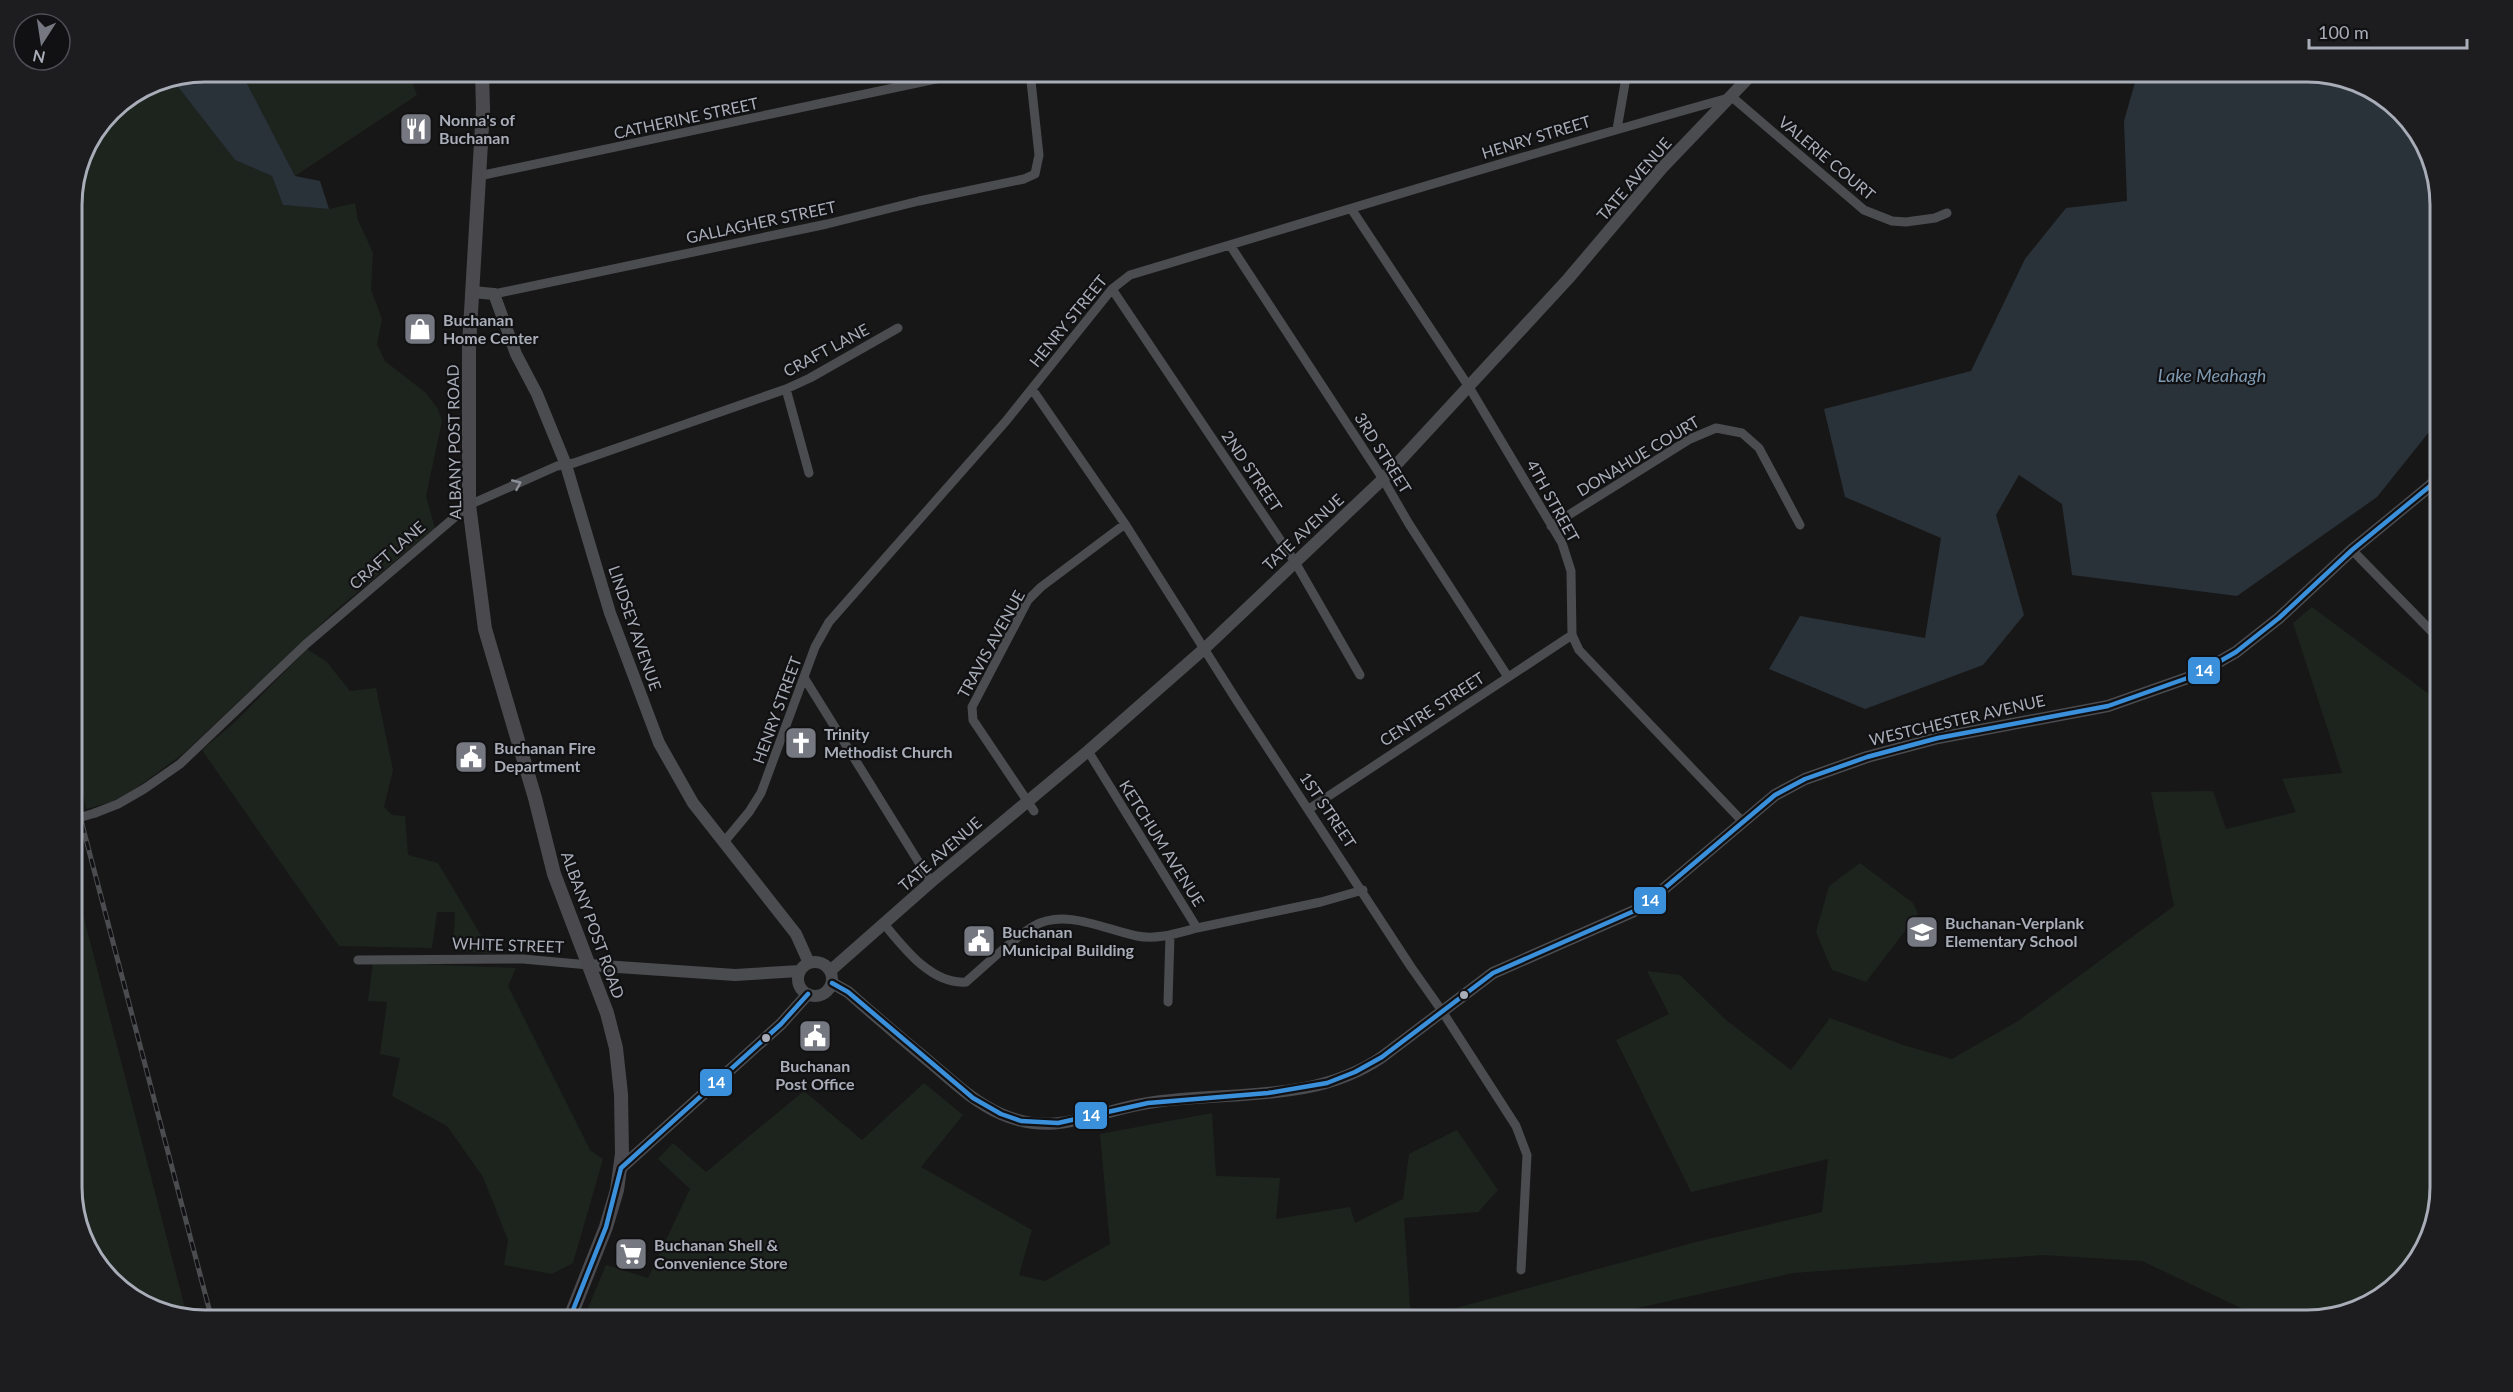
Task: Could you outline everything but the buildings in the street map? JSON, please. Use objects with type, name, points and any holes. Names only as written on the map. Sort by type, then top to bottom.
[{"type":"main road","name":"ALBANY POST ROAD","points":[[482,83],[479,176],[469,345],[469,505],[485,629],[535,798],[554,874],[607,1013],[618,1060],[623,1117],[621,1168],[606,1227],[573,1310]]},
{"type":"street","points":[[1617,129],[1625,82]]},
{"type":"street","name":"TATE AVENUE","points":[[831,977],[931,882],[1030,806],[1204,649],[1383,479],[1568,279],[1662,168],[1745,82]]},
{"type":"street","name":"CATHERINE STREET","points":[[479,176],[919,83]]},
{"type":"street","name":"GALLAGHER STREET","points":[[495,294],[827,224],[1034,175],[1038,167],[1039,155],[1031,83]]},
{"type":"street","name":"HENRY STREET","points":[[724,842],[749,812],[761,793],[815,647],[828,621],[1032,389],[1119,281],[1130,275],[1352,210],[1420,186],[1732,97]]},
{"type":"street","name":"VALERIE COURT","points":[[1732,97],[1864,210],[1892,221],[1906,222],[1935,218],[1947,213]]},
{"type":"street","name":"4TH STREET","points":[[1352,210],[1469,387],[1562,543],[1570,571],[1572,635]]},
{"type":"street","name":"3RD STREET","points":[[1230,245],[1383,479],[1409,524],[1508,677]]},
{"type":"street","name":"2ND STREET","points":[[1112,290],[1295,562],[1360,675]]},
{"type":"street","points":[[472,292],[495,294]]},
{"type":"street","name":"LINDSEY AVENUE","points":[[495,294],[516,354],[537,394],[566,465],[610,613],[659,743],[693,803],[796,934],[805,967]]},
{"type":"street","name":"CRAFT LANE","points":[[83,817],[118,804],[180,764],[306,644],[469,505],[557,466],[566,465],[786,388],[810,378],[898,328]]},
{"type":"street","points":[[786,388],[809,473]]},
{"type":"street","name":"1ST STREET","points":[[1032,389],[1125,524],[1204,649],[1411,967],[1443,1011],[1516,1126],[1527,1155],[1521,1270]]},
{"type":"street","name":"DONAHUE COURT","points":[[1551,526],[1690,439],[1716,428],[1742,433],[1759,448],[1800,525]]},
{"type":"street","name":"WESTCHESTER AVENUE","points":[[831,977],[965,1092],[1002,1115],[1046,1124],[1073,1122],[1146,1103],[1225,1094],[1271,1094],[1343,1079],[1364,1070],[1493,973],[1641,908],[1775,795],[1805,779],[1867,757],[1938,738],[2108,706],[2196,675],[2236,652],[2280,618],[2352,549],[2430,486]]},
{"type":"street","name":"TRAVIS AVENUE","points":[[1030,806],[994,754],[971,714],[972,707],[1028,600],[1041,586],[1125,524]]},
{"type":"street","points":[[2352,549],[2430,630]]},
{"type":"street","points":[[1572,635],[1579,650],[1743,822]]},
{"type":"street","name":"CENTRE STREET","points":[[1309,809],[1572,635]]},
{"type":"street","points":[[805,679],[931,882]]},
{"type":"street","name":"KETCHUM AVENUE","points":[[1088,752],[1197,928],[1321,902],[1363,890]]},
{"type":"street","points":[[885,925],[906,950],[927,967],[955,983],[966,982],[1034,926],[1049,921],[1063,918],[1138,936],[1170,935],[1197,928]]},
{"type":"street","points":[[1168,1002],[1170,935]]},
{"type":"street","name":"WHITE STREET","points":[[358,960],[523,959],[735,975],[805,967]]},
{"type":"street","points":[[821,963],[831,977],[823,994],[808,994],[799,985],[805,967],[821,963]]},
{"type":"street","points":[[621,1168],[781,1024],[808,994]]},
{"type":"shaded area","points":[[247,83],[412,83],[417,95],[295,176]]},
{"type":"shaded area","points":[[177,86],[235,160],[272,176],[283,205],[329,209],[355,203],[358,220],[373,253],[371,290],[382,319],[377,344],[385,361],[426,393],[438,409],[442,421],[426,496],[435,528],[336,610],[184,753],[131,792],[111,802],[86,809],[83,794],[83,197],[85,181],[95,151],[118,118],[144,99]]},
{"type":"shaded area","points":[[2312,607],[2430,695],[2430,1187],[2428,1211],[2418,1241],[2395,1274],[2355,1300],[2308,1310],[2245,1310],[2142,1261],[2043,1255],[1793,1273],[1629,1310],[1449,1310],[1692,1243],[1822,1212],[1828,1159],[1691,1192],[1616,1040],[1669,1014],[1647,971],[1680,975],[1726,1020],[1791,1070],[1830,1018],[1903,1045],[1952,1059],[2018,1021],[2174,906],[2151,792],[2213,791],[2226,829],[2296,812],[2282,779],[2342,773],[2293,623]]},
{"type":"shaded area","points":[[307,649],[327,662],[350,691],[376,688],[393,770],[384,807],[392,815],[405,816],[408,855],[438,863],[492,954],[453,950],[455,912],[437,912],[432,948],[339,946],[202,750],[235,722]]},
{"type":"shaded area","points":[[1860,863],[1913,903],[1918,914],[1866,982],[1832,970],[1816,932],[1829,886]]},
{"type":"shaded area","points":[[83,914],[185,1307],[151,1297],[124,1279],[103,1255],[95,1241],[85,1211],[83,1195]]},
{"type":"shaded area","points":[[373,962],[516,968],[508,986],[590,1150],[603,1159],[573,1263],[552,1274],[504,1265],[508,1240],[483,1177],[447,1126],[392,1096],[400,1058],[380,1054],[387,1002],[368,1001]]},
{"type":"shaded area","points":[[924,1083],[963,1115],[921,1167],[1032,1230],[1019,1275],[1045,1281],[1110,1244],[1100,1134],[1212,1113],[1216,1176],[1280,1178],[1276,1219],[1350,1207],[1355,1223],[1403,1199],[1409,1154],[1457,1130],[1498,1190],[1478,1212],[1404,1218],[1410,1310],[587,1310],[606,1265],[648,1278],[690,1189],[658,1159],[673,1143],[706,1172],[804,1091],[862,1140]]},
{"type":"water","name":"Lake Meahagh","points":[[2135,82],[2308,82],[2340,87],[2362,95],[2376,103],[2400,124],[2418,151],[2428,181],[2430,197],[2430,431],[2377,497],[2237,596],[2072,575],[2062,504],[2019,475],[1996,515],[2024,615],[1983,665],[1865,709],[1769,669],[1800,616],[1925,638],[1941,538],[1845,497],[1824,409],[1971,371],[2025,259],[2066,208],[2127,201],[2124,121]]},
{"type":"water","points":[[197,83],[247,83],[295,176],[320,181],[329,209],[283,205],[272,176],[235,160],[177,86]]},
{"type":"railway","points":[[83,828],[209,1310]]},
{"type":"transit line","name":"14","points":[[832,983],[848,992],[973,1098],[1001,1114],[1021,1121],[1058,1123],[1148,1103],[1268,1093],[1327,1083],[1355,1072],[1382,1057],[1493,973],[1641,908],[1775,795],[1805,779],[1867,757],[1938,738],[2108,706],[2196,675],[2236,652],[2279,618],[2352,550],[2430,486]]},
{"type":"transit line","name":"14","points":[[621,1168],[781,1024],[808,994]]},
{"type":"transit line","name":"14","points":[[573,1310],[606,1227],[621,1168]]},
{"type":"place","name":"Nonna's of Buchanan","points":[[416,129]]},
{"type":"place","name":"Buchanan Home Center","points":[[420,329]]},
{"type":"place","name":"Trinity Methodist Church","points":[[801,743]]},
{"type":"place","name":"Buchanan Fire Department","points":[[471,757]]},
{"type":"place","name":"Buchanan-Verplank Elementary School","points":[[1922,932]]},
{"type":"place","name":"Buchanan Municipal Building","points":[[979,941]]},
{"type":"place","name":"Buchanan Post Office","points":[[815,1036]]},
{"type":"place","name":"Buchanan Shell & Convenience Store","points":[[631,1254]]}]
